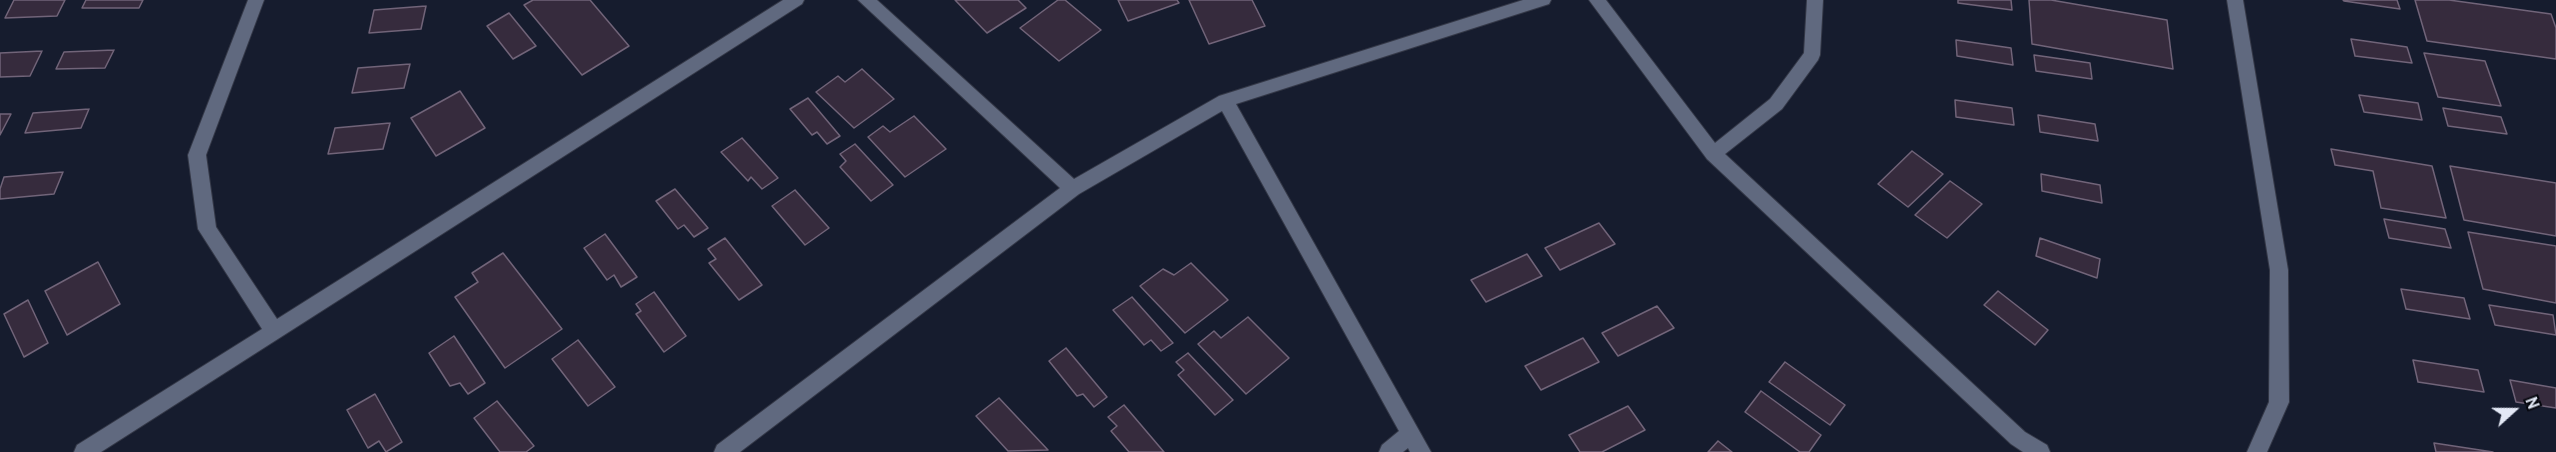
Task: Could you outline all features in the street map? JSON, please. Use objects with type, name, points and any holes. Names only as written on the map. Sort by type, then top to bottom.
[{"type":"street","points":[[256,0],[196,155],[207,228],[274,332]]},
{"type":"street","points":[[84,452],[796,0]]},
{"type":"street","points":[[866,0],[1073,189]]},
{"type":"street","points":[[724,452],[1073,189],[1225,101],[1543,0]]},
{"type":"street","points":[[1597,0],[1713,154],[2013,445],[2040,452]]},
{"type":"street","points":[[1713,154],[1776,104],[1812,56],[1815,0]]},
{"type":"street","points":[[2235,0],[2279,270],[2279,402],[2257,452]]},
{"type":"street","points":[[1225,101],[1421,452]]},
{"type":"street","points":[[1389,452],[1410,434]]},
{"type":"building","points":[[14,0],[65,0],[57,16],[5,18]]},
{"type":"building","points":[[86,0],[143,0],[139,8],[82,8]]},
{"type":"building","points":[[533,0],[590,0],[629,46],[582,75],[524,5]]},
{"type":"building","points":[[955,0],[1018,0],[1026,8],[987,33]]},
{"type":"building","points":[[1058,0],[1065,0],[1101,30],[1059,61],[1020,28]]},
{"type":"building","points":[[1118,0],[1177,0],[1179,3],[1128,21]]},
{"type":"building","points":[[1189,0],[1252,0],[1265,26],[1209,44]]},
{"type":"building","points":[[1958,0],[2011,0],[2012,10],[1958,3]]},
{"type":"building","points":[[2029,0],[2051,0],[2167,20],[2173,69],[2032,44]]},
{"type":"building","points":[[2397,0],[2400,9],[2344,1]]},
{"type":"building","points":[[2415,0],[2449,0],[2551,14],[2556,28],[2556,59],[2427,41]]},
{"type":"building","points":[[426,6],[421,29],[369,33],[374,10]]},
{"type":"building","points":[[509,13],[536,46],[513,59],[487,26]]},
{"type":"building","points":[[2351,39],[2407,47],[2412,63],[2355,56]]},
{"type":"building","points":[[1956,40],[2011,48],[2013,65],[1957,56]]},
{"type":"building","points":[[114,50],[105,68],[56,69],[64,52]]},
{"type":"building","points":[[42,51],[30,76],[0,77],[0,53]]},
{"type":"building","points":[[2424,53],[2485,61],[2501,106],[2438,97]]},
{"type":"building","points":[[2034,55],[2090,63],[2092,79],[2036,71]]},
{"type":"building","points":[[410,64],[404,88],[352,93],[358,68]]},
{"type":"building","points":[[862,69],[894,99],[854,128],[816,92],[838,76],[845,82]]},
{"type":"building","points":[[460,91],[485,128],[436,156],[411,118]]},
{"type":"building","points":[[2359,95],[2418,103],[2422,120],[2364,112]]},
{"type":"building","points":[[808,98],[840,136],[827,144],[817,132],[812,135],[790,109]]},
{"type":"building","points":[[1955,100],[2012,108],[2014,125],[1956,117]]},
{"type":"building","points":[[2443,108],[2501,117],[2507,134],[2448,126]]},
{"type":"building","points":[[89,109],[81,128],[25,133],[33,113]]},
{"type":"building","points":[[0,114],[11,114],[0,135]]},
{"type":"building","points":[[2038,115],[2095,124],[2098,141],[2040,132]]},
{"type":"building","points":[[914,116],[946,149],[905,177],[868,137],[883,126],[890,132]]},
{"type":"building","points":[[390,123],[383,149],[328,154],[335,128]]},
{"type":"building","points":[[742,138],[778,178],[762,189],[751,177],[748,181],[721,152]]},
{"type":"building","points":[[855,144],[893,185],[871,201],[840,167],[846,161],[840,154]]},
{"type":"building","points":[[2331,149],[2432,166],[2446,218],[2381,208],[2373,171],[2335,165]]},
{"type":"building","points":[[1912,151],[1943,174],[1908,207],[1878,184]]},
{"type":"building","points":[[2450,166],[2556,183],[2556,236],[2464,220]]},
{"type":"building","points":[[63,172],[54,194],[0,199],[4,177]]},
{"type":"building","points":[[2041,174],[2100,185],[2102,203],[2042,191]]},
{"type":"building","points":[[1950,181],[1982,204],[1947,238],[1915,215]]},
{"type":"building","points":[[675,189],[708,228],[694,237],[684,225],[678,229],[656,201]]},
{"type":"building","points":[[795,190],[829,228],[805,245],[772,206]]},
{"type":"building","points":[[2384,219],[2445,229],[2451,248],[2389,238]]},
{"type":"building","points":[[1599,223],[1615,244],[1560,270],[1545,248]]},
{"type":"building","points":[[2468,232],[2556,246],[2556,303],[2483,289]]},
{"type":"building","points":[[605,234],[637,277],[621,287],[614,275],[607,280],[584,248]]},
{"type":"building","points":[[725,238],[762,285],[739,300],[709,263],[716,259],[708,249]]},
{"type":"building","points":[[2040,238],[2100,259],[2097,278],[2036,256]]},
{"type":"building","points":[[503,253],[562,329],[505,368],[455,297],[478,282],[472,273]]},
{"type":"building","points":[[1527,254],[1542,276],[1486,302],[1471,280]]},
{"type":"building","points":[[98,262],[120,304],[67,335],[45,291]]},
{"type":"building","points":[[1191,263],[1228,300],[1185,333],[1140,286],[1163,269],[1174,275]]},
{"type":"building","points":[[2401,289],[2464,298],[2470,319],[2406,309]]},
{"type":"building","points":[[1998,291],[2048,330],[2035,345],[1984,305]]},
{"type":"building","points":[[654,292],[686,336],[664,352],[636,314],[641,311],[636,304]]},
{"type":"building","points":[[1132,297],[1173,343],[1161,351],[1151,340],[1144,345],[1113,310]]},
{"type":"building","points":[[28,300],[48,343],[24,357],[4,314]]},
{"type":"building","points":[[2489,305],[2553,315],[2556,335],[2495,325]]},
{"type":"building","points":[[1657,306],[1674,328],[1618,356],[1602,333]]},
{"type":"building","points":[[1248,317],[1289,358],[1246,394],[1198,344],[1214,331],[1221,338]]},
{"type":"building","points":[[454,336],[485,383],[468,394],[460,383],[450,386],[429,353]]},
{"type":"building","points":[[1583,338],[1599,362],[1541,390],[1525,366]]},
{"type":"building","points":[[578,340],[615,387],[588,406],[552,359]]},
{"type":"building","points":[[1066,348],[1107,397],[1094,407],[1083,394],[1077,396],[1049,361]]},
{"type":"building","points":[[1188,353],[1233,400],[1215,415],[1178,375],[1184,370],[1176,362]]},
{"type":"building","points":[[2413,360],[2478,370],[2484,392],[2418,382]]},
{"type":"building","points":[[1785,362],[1845,405],[1830,425],[1769,382]]},
{"type":"building","points":[[2510,380],[2556,388],[2556,408],[2516,402]]},
{"type":"building","points":[[1761,391],[1821,435],[1809,452],[1800,452],[1745,412]]},
{"type":"building","points":[[375,394],[402,442],[386,452],[379,441],[368,448],[347,410]]},
{"type":"building","points":[[999,398],[1048,450],[1008,451],[976,416]]},
{"type":"building","points":[[497,401],[534,446],[526,452],[500,452],[474,418]]},
{"type":"building","points":[[1124,405],[1164,452],[1129,452],[1111,431],[1117,426],[1108,417]]},
{"type":"building","points":[[1628,406],[1645,430],[1602,452],[1580,452],[1569,435]]},
{"type":"building","points":[[1718,441],[1732,452],[1708,452]]},
{"type":"building","points":[[2434,443],[2493,452],[2436,452]]}]
